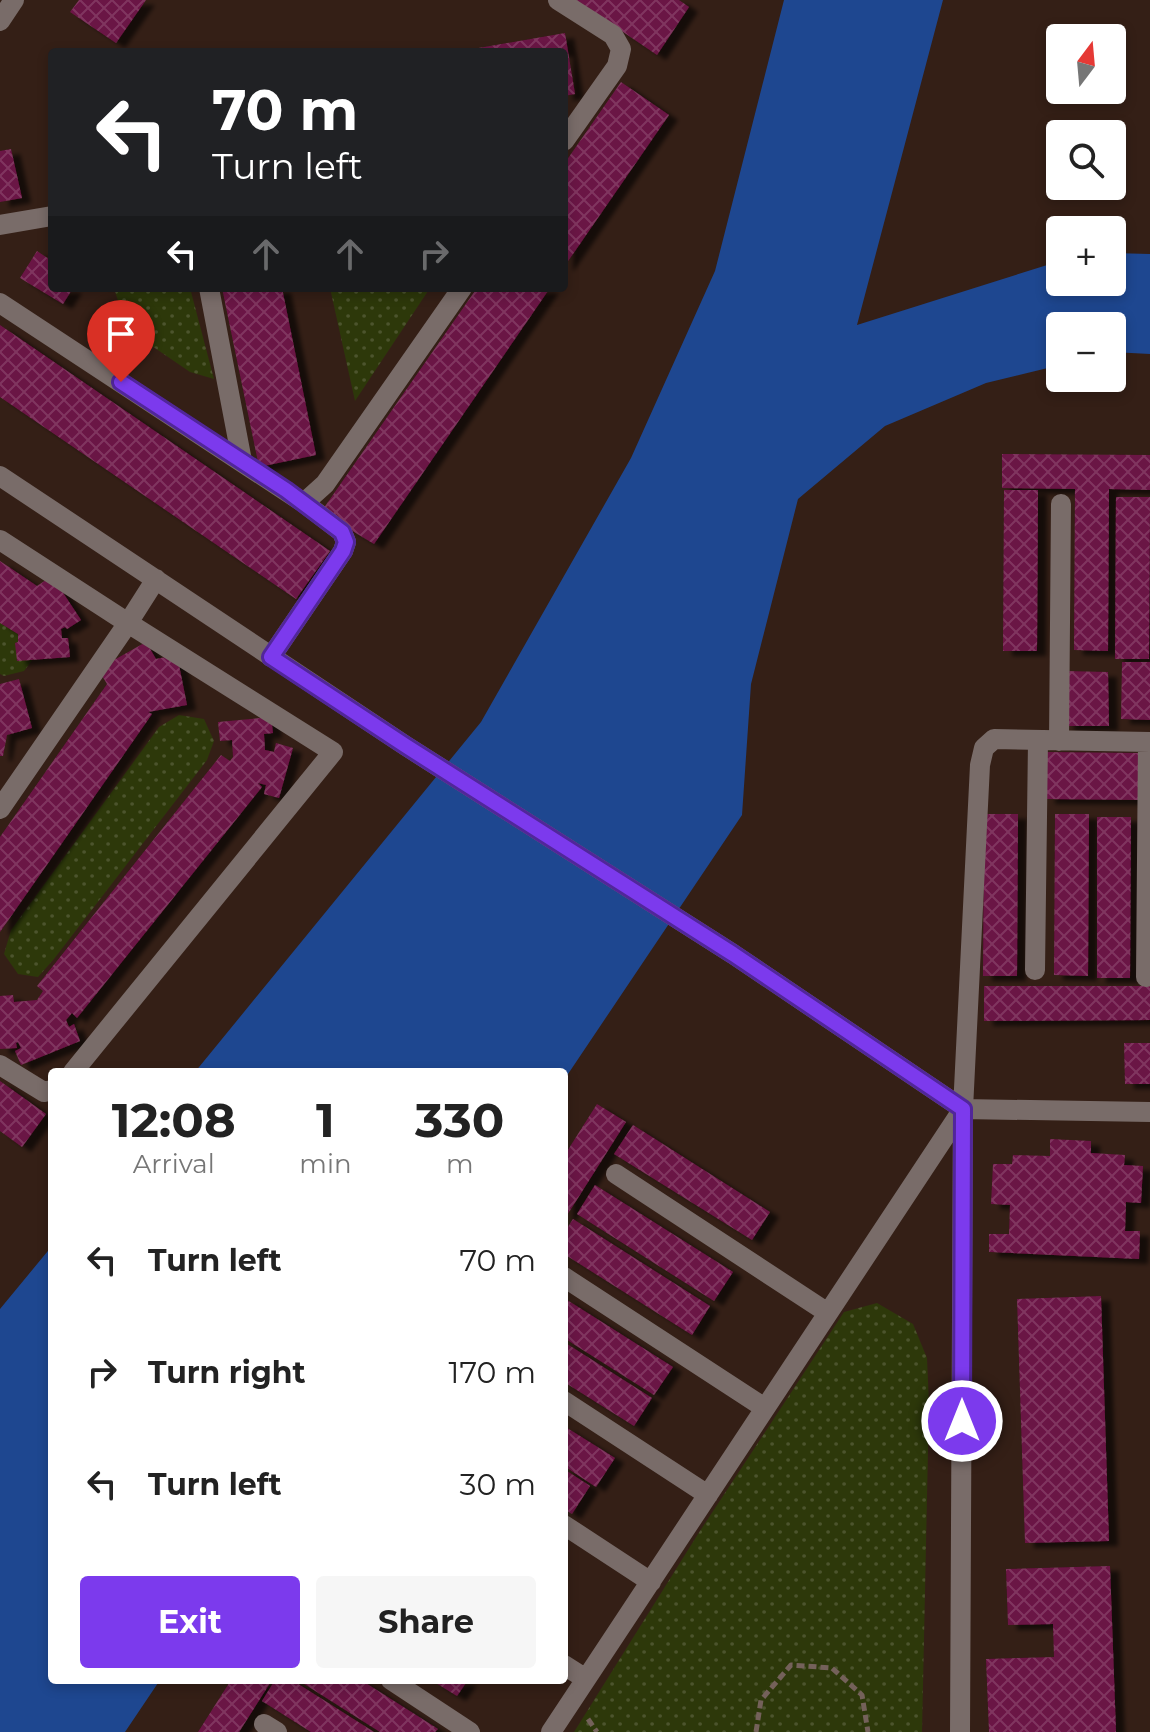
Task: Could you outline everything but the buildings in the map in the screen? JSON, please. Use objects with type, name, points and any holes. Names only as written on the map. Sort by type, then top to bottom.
[{"type":"street","points":[[0,21],[14,0]]},
{"type":"street","points":[[558,0],[613,35],[621,49],[617,66],[568,135]]},
{"type":"street","points":[[568,114],[585,111]]},
{"type":"street","points":[[0,225],[48,217]]},
{"type":"street","points":[[210,292],[242,461]]},
{"type":"street","points":[[304,503],[325,484],[459,292]]},
{"type":"street","points":[[0,303],[242,461],[342,532],[346,542],[343,551],[271,657]]},
{"type":"street","points":[[0,476],[406,746],[733,954],[963,1109],[1150,1112]]},
{"type":"street","points":[[1035,970],[1061,504]]},
{"type":"street","points":[[0,540],[333,752],[76,1068]]},
{"type":"street","points":[[2,802],[156,579]]},
{"type":"street","points":[[960,1732],[963,1109],[980,765],[984,748],[994,739],[1149,742],[1146,977]]},
{"type":"street","points":[[0,1065],[44,1092],[48,1091]]},
{"type":"street","points":[[551,1732],[963,1109]]},
{"type":"street","points":[[616,1174],[828,1313]]},
{"type":"street","points":[[568,1280],[765,1408]]},
{"type":"street","points":[[568,1404],[708,1495]]},
{"type":"street","points":[[568,1528],[651,1582]]},
{"type":"street","points":[[568,1668],[586,1679]]},
{"type":"street","points":[[397,1684],[470,1732]]},
{"type":"path","points":[[756,1732],[761,1700],[791,1665],[832,1668],[862,1695],[868,1732]]},
{"type":"green space","points":[[115,292],[191,292],[214,379],[190,372],[127,329]]},
{"type":"green space","points":[[331,292],[427,292],[355,401]]},
{"type":"green space","points":[[0,611],[22,625],[33,659],[24,671],[4,676],[0,674]]},
{"type":"green space","points":[[179,715],[204,719],[214,741],[207,760],[54,959],[38,977],[18,974],[4,954],[11,930],[159,727]]},
{"type":"green space","points":[[877,1303],[913,1324],[927,1358],[929,1404],[922,1732],[574,1732],[698,1534],[844,1312]]},
{"type":"water","points":[[784,0],[943,0],[857,325],[1046,265],[1046,296],[1126,296],[1126,253],[1150,254],[1150,354],[1126,353],[1126,312],[1046,312],[1046,368],[986,383],[885,426],[798,499],[751,684],[742,815],[568,1074],[568,1068],[198,1068],[481,722],[631,458],[715,271]]},
{"type":"water","points":[[48,1251],[48,1684],[157,1684],[125,1732],[0,1732],[0,1309]]},
{"type":"route","points":[[121,382],[286,490],[342,532],[346,542],[343,551],[271,657],[733,954],[963,1109],[962,1421]]}]
